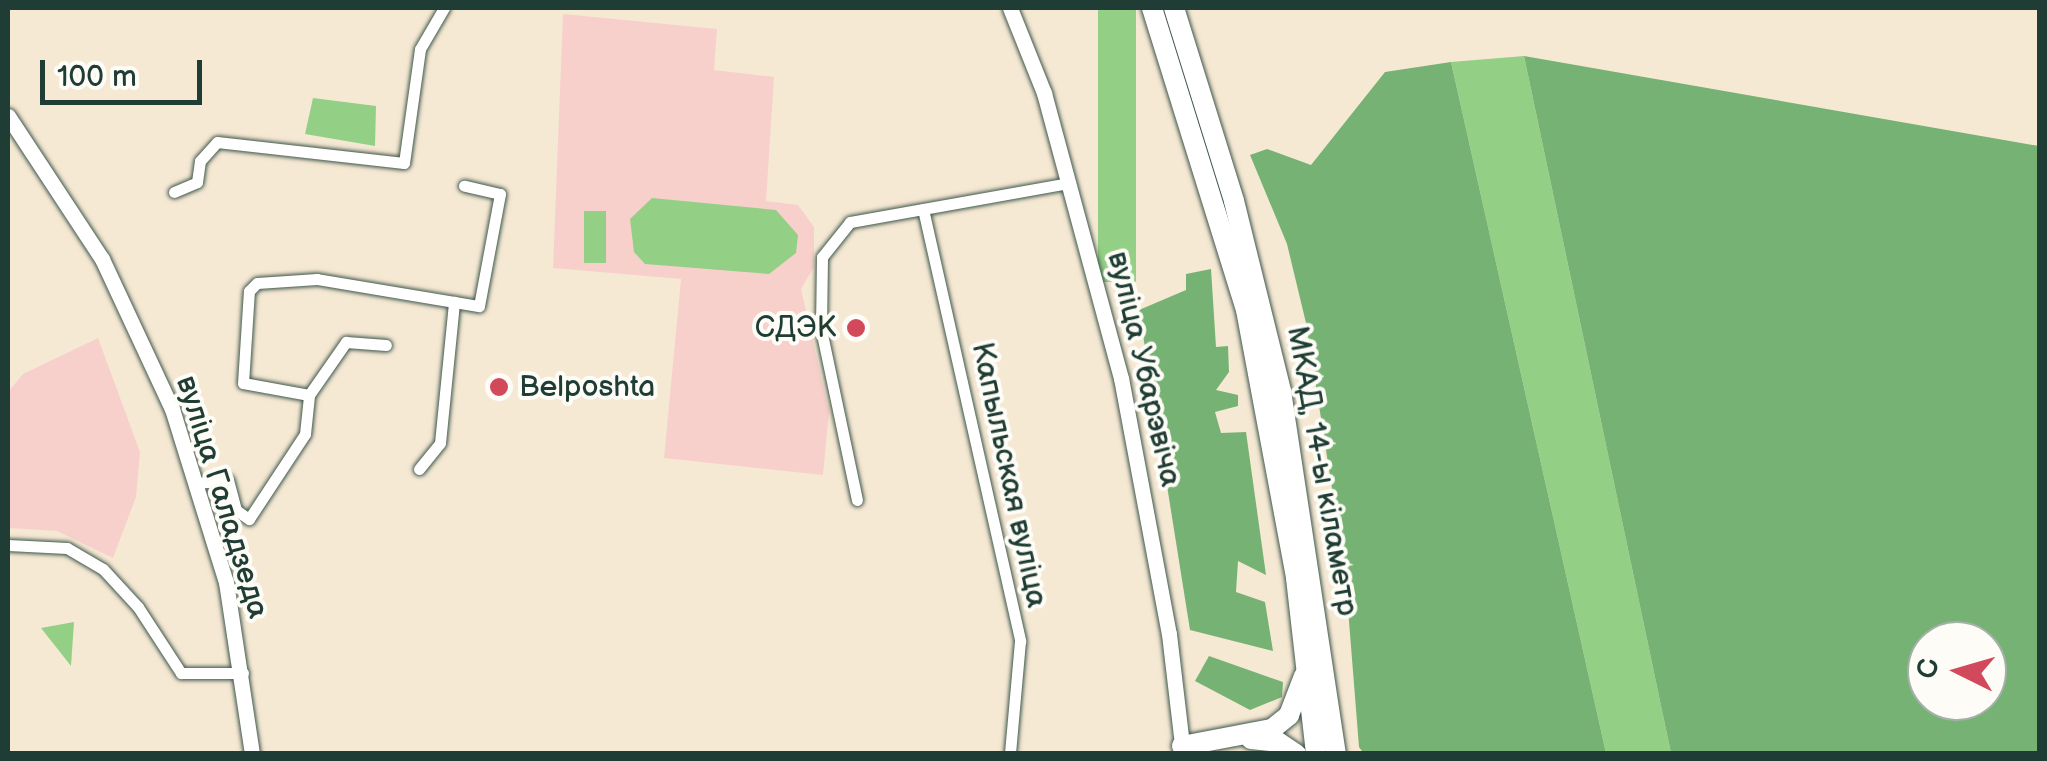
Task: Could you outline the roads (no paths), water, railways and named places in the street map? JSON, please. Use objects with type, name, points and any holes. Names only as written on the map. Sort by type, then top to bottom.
[{"type":"highway","points":[[1152,8],[1226,204]]},
{"type":"highway","points":[[1174,8],[1226,204]]},
{"type":"highway","name":"МКАД, 14-ы кіламетр","points":[[1226,204],[1267,414],[1307,664],[1316,754]]},
{"type":"highway","name":"МКАД, 14-ы кіламетр","points":[[1226,204],[1292,449],[1336,754]]},
{"type":"highway","points":[[1183,750],[1244,738],[1288,715],[1307,664]]},
{"type":"highway","points":[[1244,738],[1278,742],[1296,754]]},
{"type":"main road","name":"вуліца Убарэвіча","points":[[1010,8],[1070,182],[1138,460],[1183,750]]},
{"type":"main road","name":"вуліца Галадзеда","points":[[8,116],[102,258],[204,481],[243,672],[252,754]]},
{"type":"street","points":[[174,192],[197,182],[200,161],[218,142],[404,163],[420,49],[444,8]]},
{"type":"street","points":[[857,500],[820,328],[822,257],[850,222],[1070,182]]},
{"type":"street","points":[[309,395],[246,389],[241,376],[248,291],[256,282],[317,279],[479,306],[500,194],[464,186]]},
{"type":"street","name":"Капыльская вуліца","points":[[923,210],[1020,641],[1010,754]]},
{"type":"street","points":[[419,469],[440,443],[454,302]]},
{"type":"street","points":[[204,481],[228,480],[240,517],[258,511],[305,434],[309,395],[346,342],[386,346]]},
{"type":"street","points":[[8,545],[67,548],[103,569],[138,607],[180,673],[243,672]]},
{"type":"place","name":"СДЭК","points":[[856,328]]},
{"type":"place","name":"Belposhta","points":[[499,387]]}]
